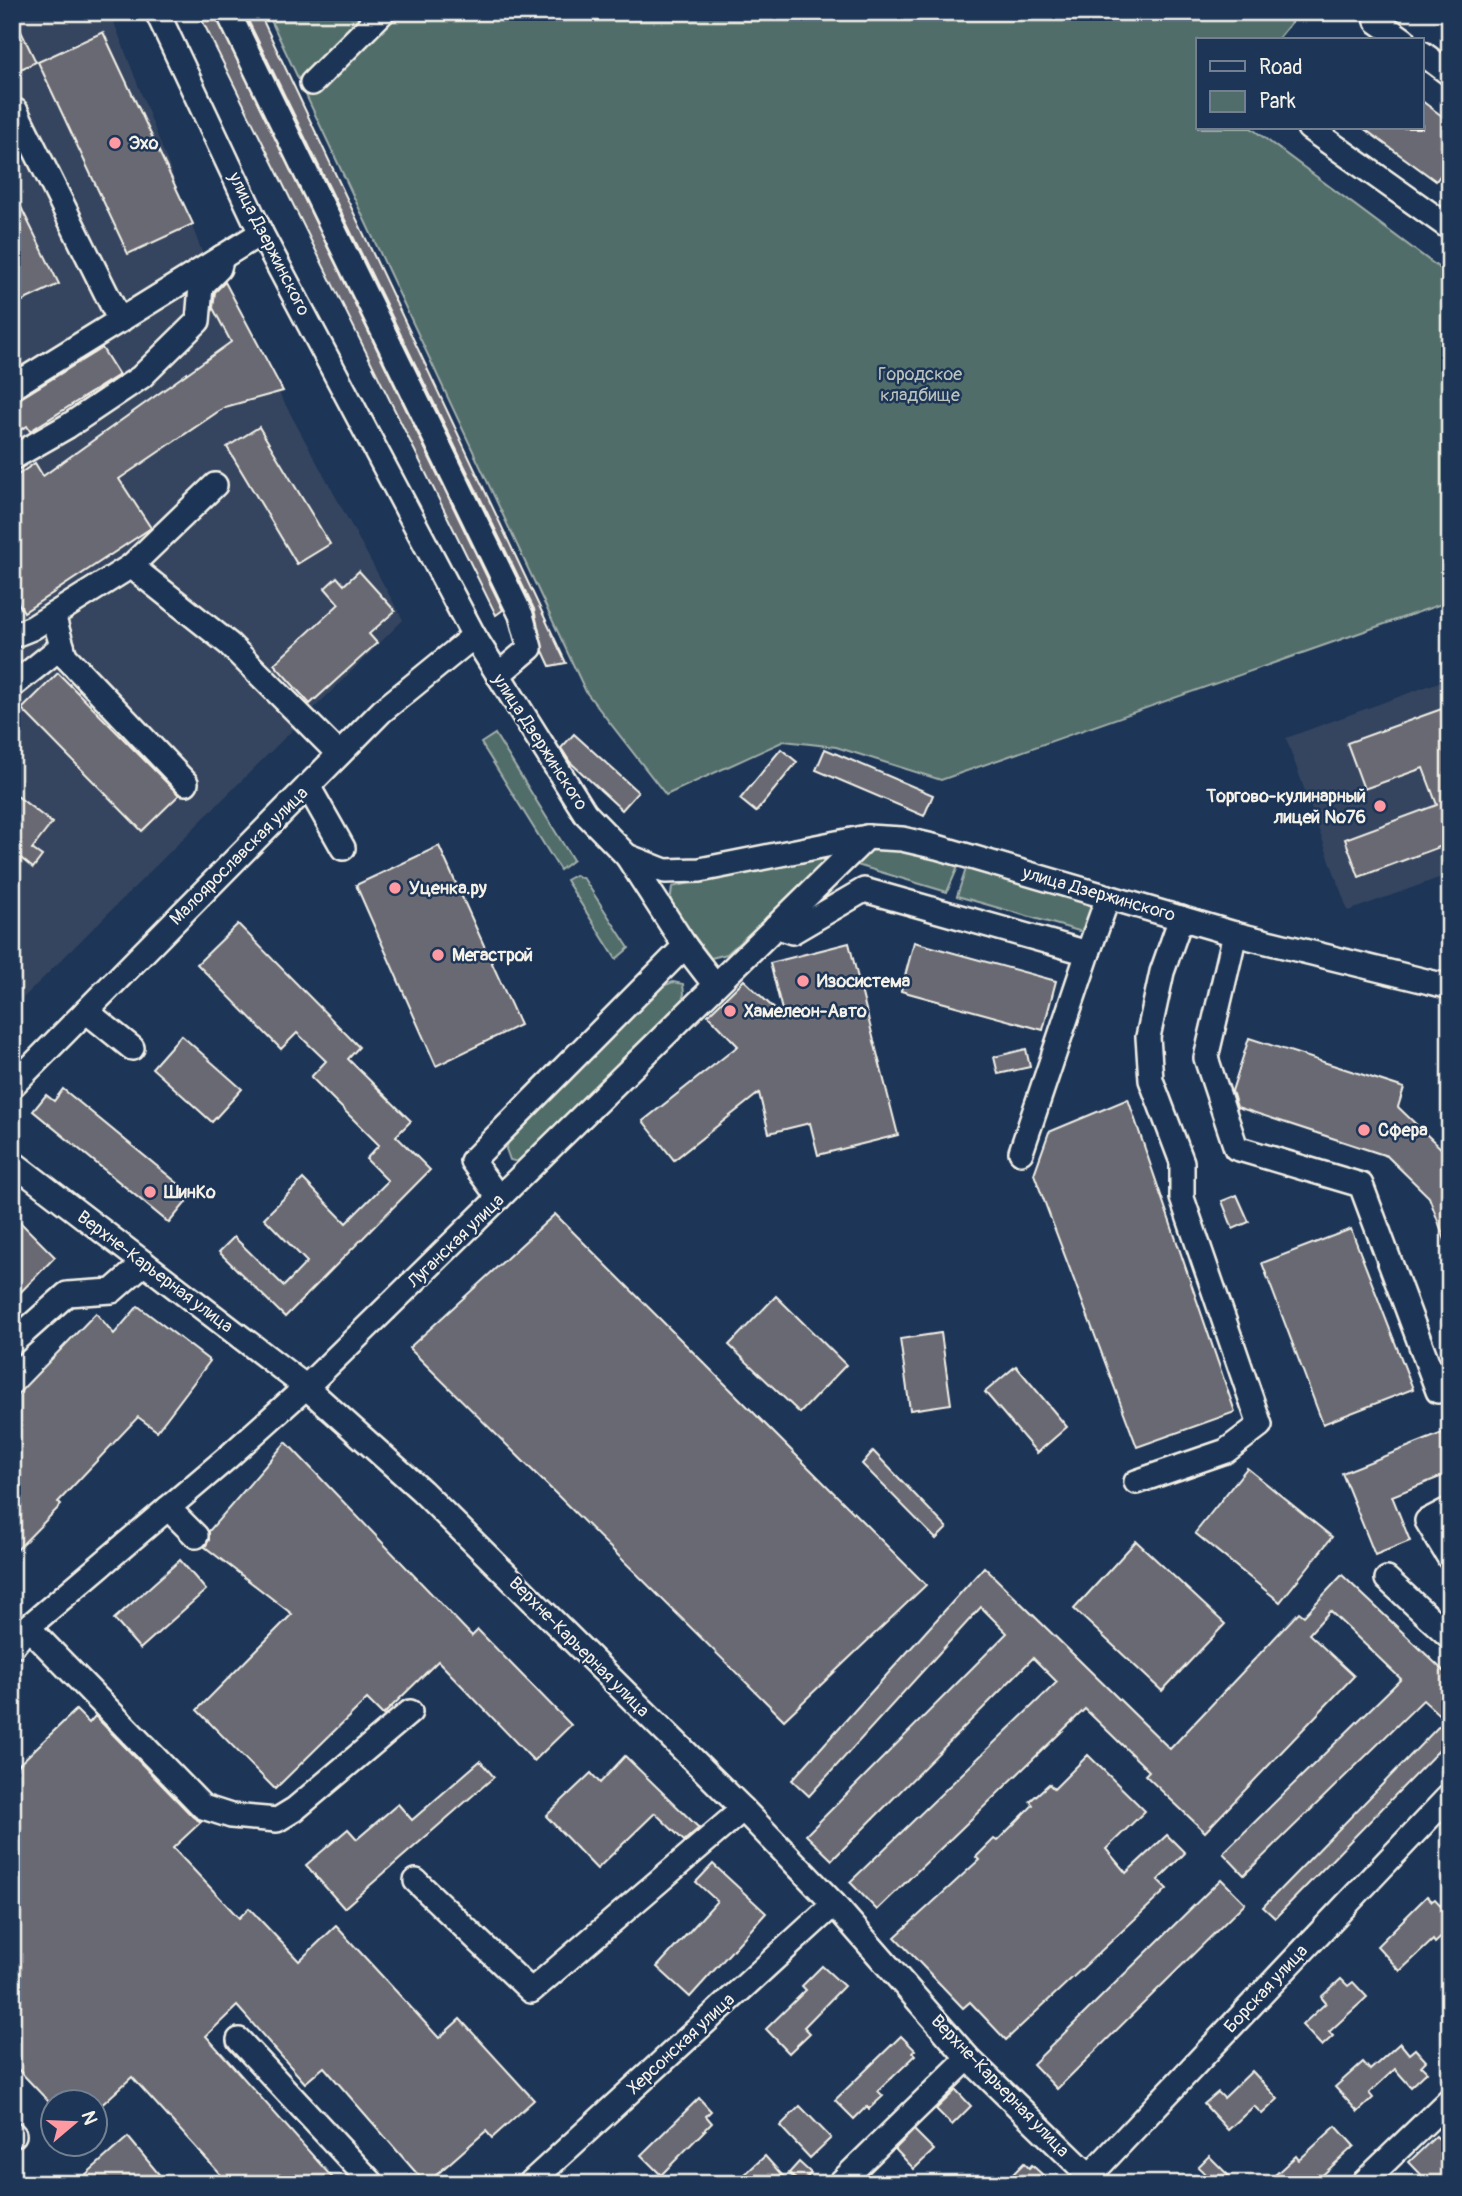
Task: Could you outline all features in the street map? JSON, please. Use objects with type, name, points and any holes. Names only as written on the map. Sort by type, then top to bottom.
[{"type":"street","name":"улица Дзержинского","points":[[158,12],[261,233],[474,636],[585,813],[627,856],[666,871],[700,870],[867,837],[902,839],[937,846],[1235,934],[1450,987]]},
{"type":"street","points":[[228,12],[521,615],[530,648],[498,675]]},
{"type":"street","points":[[312,83],[383,12]]},
{"type":"street","points":[[1384,12],[1377,21],[1401,38]]},
{"type":"street","points":[[1424,54],[1450,74]]},
{"type":"street","points":[[16,111],[120,321]]},
{"type":"street","points":[[1312,130],[1450,228]]},
{"type":"street","points":[[15,380],[120,321],[261,233]]},
{"type":"street","points":[[12,457],[68,426],[141,377],[198,321],[201,286],[219,268],[222,257]]},
{"type":"street","points":[[12,636],[53,615],[131,566],[215,485]]},
{"type":"street","points":[[131,566],[229,644],[339,754]]},
{"type":"street","points":[[53,615],[65,656],[186,783]]},
{"type":"street","name":"Малоярославская улица","points":[[12,1086],[382,711],[474,636]]},
{"type":"street","points":[[12,686],[62,646]]},
{"type":"street","points":[[308,786],[343,848]]},
{"type":"street","name":"Луганская улица","points":[[12,1647],[28,1627],[306,1387],[867,837]]},
{"type":"street","points":[[627,856],[685,946],[715,985]]},
{"type":"street","points":[[776,926],[792,932],[864,890],[1088,953]]},
{"type":"street","points":[[1021,1152],[1108,897]]},
{"type":"street","points":[[1136,1482],[1226,1451],[1260,1425],[1182,1198],[1182,1162],[1152,1080],[1148,1037],[1162,972],[1181,918]]},
{"type":"street","points":[[1235,934],[1206,1058],[1236,1148],[1361,1185],[1438,1391]]},
{"type":"street","points":[[499,1198],[472,1161],[685,946]]},
{"type":"street","points":[[86,1011],[132,1048]]},
{"type":"street","name":"Верхне-Карьерная улица","points":[[12,1162],[306,1387],[422,1491],[743,1809],[834,1904],[968,2058],[1090,2181]]},
{"type":"street","points":[[12,1343],[68,1294],[112,1291],[144,1263]]},
{"type":"street","points":[[168,1508],[196,1536]]},
{"type":"street","points":[[1450,1509],[1427,1521],[1450,1559]]},
{"type":"street","points":[[1387,1579],[1450,1637]]},
{"type":"street","points":[[28,1627],[204,1807],[231,1816],[277,1819],[286,1814],[410,1712]]},
{"type":"street","name":"Борская улица","points":[[1090,2181],[1450,1795]]},
{"type":"street","points":[[416,1881],[531,1990],[743,1809]]},
{"type":"street","name":"Херсонская улица","points":[[529,2184],[834,1904]]},
{"type":"street","points":[[239,2040],[373,2184]]},
{"type":"street","points":[[839,2184],[968,2058]]},
{"type":"street","points":[[1362,2184],[1450,2098]]},
{"type":"shaded area","points":[[12,12],[110,12],[202,252],[403,620],[12,1009]]},
{"type":"shaded area","name":"Торгово-кулинарный лицей №76","points":[[1450,678],[1450,874],[1348,911],[1286,738]]},
{"type":"green space","name":"Городское кладбище","points":[[267,12],[1300,12],[1279,38],[1196,38],[1196,130],[1254,130],[1450,276],[1450,601],[941,780],[836,747],[784,741],[666,795],[586,692]]},
{"type":"green space","points":[[495,734],[573,860],[560,870],[481,743]]},
{"type":"green space","points":[[881,843],[961,860],[947,892],[850,863]]},
{"type":"green space","points":[[840,850],[727,954],[711,958],[670,904],[672,887]]},
{"type":"green space","points":[[968,863],[1096,902],[1086,933],[957,896]]},
{"type":"green space","points":[[575,875],[584,879],[629,948],[616,959],[566,880]]},
{"type":"green space","points":[[673,982],[683,984],[681,1003],[528,1158],[518,1162],[510,1160],[506,1149],[509,1140],[663,986]]},
{"type":"building","points":[[198,12],[214,12],[503,610],[496,615]]},
{"type":"building","points":[[244,12],[259,12],[566,663],[550,666],[543,651],[534,609]]},
{"type":"building","points":[[12,13],[36,62],[12,73]]},
{"type":"building","points":[[103,32],[193,224],[128,254],[38,62]]},
{"type":"building","points":[[1424,102],[1450,122],[1450,162],[1436,181],[1366,130],[1424,130]]},
{"type":"building","points":[[12,189],[59,284],[12,306]]},
{"type":"building","points":[[225,282],[283,391],[225,407],[119,479],[151,528],[24,612],[12,593],[12,479],[35,463],[43,476],[231,342],[213,308],[215,292]]},
{"type":"building","points":[[102,348],[119,375],[30,431],[27,426],[12,435],[12,401]]},
{"type":"building","points":[[259,427],[330,544],[297,564],[227,447]]},
{"type":"building","points":[[359,571],[395,611],[369,634],[377,643],[310,704],[274,664],[339,604],[325,588],[337,577],[344,585]]},
{"type":"building","points":[[58,673],[179,795],[142,831],[22,709]]},
{"type":"building","points":[[1450,706],[1450,843],[1359,877],[1345,839],[1437,805],[1423,768],[1364,789],[1347,743]]},
{"type":"building","points":[[574,734],[638,792],[622,810],[570,762],[561,748]]},
{"type":"building","points":[[781,749],[797,762],[756,812],[740,799]]},
{"type":"building","points":[[825,749],[933,795],[924,816],[816,770]]},
{"type":"building","points":[[12,792],[52,823],[32,849],[42,856],[33,868],[12,851]]},
{"type":"building","name":"Мегастрой","points":[[439,846],[520,1025],[436,1066],[356,885]]},
{"type":"building","points":[[238,924],[359,1047],[348,1059],[411,1121],[396,1136],[430,1170],[285,1317],[219,1252],[234,1237],[284,1286],[307,1262],[264,1218],[303,1179],[346,1223],[388,1181],[366,1159],[379,1145],[311,1077],[326,1061],[297,1033],[281,1049],[197,964]]},
{"type":"building","points":[[914,942],[1056,981],[1043,1030],[901,991]]},
{"type":"building","points":[[849,943],[898,1135],[818,1155],[810,1123],[769,1133],[759,1093],[674,1160],[643,1121],[738,1046],[708,1015],[744,980],[784,1018],[770,963]]},
{"type":"building","points":[[181,1035],[242,1089],[212,1122],[152,1068]]},
{"type":"building","name":"Сфера","points":[[1249,1038],[1404,1088],[1398,1107],[1450,1157],[1450,1248],[1429,1197],[1387,1156],[1237,1107],[1232,1091]]},
{"type":"building","points":[[1026,1049],[1030,1067],[998,1074],[994,1057]]},
{"type":"building","points":[[63,1089],[192,1195],[169,1223],[33,1111],[46,1095],[54,1101]]},
{"type":"building","points":[[1128,1099],[1235,1412],[1137,1447],[1034,1174],[1049,1132]]},
{"type":"building","points":[[1237,1195],[1249,1222],[1233,1229],[1222,1201]]},
{"type":"building","points":[[12,1214],[55,1257],[12,1301]]},
{"type":"building","points":[[555,1214],[926,1585],[784,1720],[409,1348]]},
{"type":"building","points":[[1351,1229],[1413,1389],[1323,1424],[1262,1263]]},
{"type":"building","points":[[776,1296],[846,1365],[800,1413],[729,1345]]},
{"type":"building","points":[[138,1306],[210,1361],[157,1431],[138,1417],[58,1502],[61,1505],[12,1555],[12,1400],[96,1313],[114,1334]]},
{"type":"building","points":[[941,1333],[951,1404],[910,1410],[900,1339]]},
{"type":"building","points":[[1016,1366],[1067,1427],[1037,1453],[985,1392]]},
{"type":"building","points":[[1450,1430],[1450,1473],[1392,1496],[1410,1541],[1375,1555],[1342,1473]]},
{"type":"building","points":[[286,1442],[472,1636],[478,1630],[571,1725],[534,1761],[438,1661],[383,1715],[367,1699],[275,1789],[197,1710],[292,1614],[205,1547],[209,1540],[209,1531]]},
{"type":"building","points":[[873,1451],[947,1528],[936,1539],[862,1464]]},
{"type":"building","points":[[1247,1468],[1332,1537],[1280,1602],[1195,1533]]},
{"type":"building","points":[[1136,1541],[1225,1624],[1162,1691],[1074,1609]]},
{"type":"building","points":[[180,1560],[206,1590],[140,1649],[114,1619]]},
{"type":"building","points":[[984,1567],[1170,1749],[1299,1612],[1304,1616],[1342,1575],[1450,1677],[1450,1739],[1275,1918],[1263,1907],[1445,1720],[1423,1700],[1244,1875],[1223,1853],[1401,1679],[1330,1611],[1309,1634],[1354,1676],[1205,1832],[1145,1775],[1149,1771],[1085,1709],[877,1910],[850,1882],[1057,1682],[1033,1658],[832,1860],[806,1835],[1007,1633],[981,1607],[809,1796],[792,1780]]},
{"type":"building","points":[[76,1710],[89,1723],[95,1716],[193,1817],[201,1822],[173,1848],[239,1918],[249,1908],[299,1961],[336,1926],[439,2038],[460,2019],[534,2100],[492,2138],[486,2131],[426,2184],[324,2067],[305,2083],[237,2006],[206,2036],[338,2184],[229,2184],[132,2077],[108,2099],[108,2088],[38,2088],[38,2090],[12,2063],[12,1771]]},
{"type":"building","points":[[1088,1755],[1145,1811],[1106,1849],[1126,1873],[1167,1835],[1185,1853],[1158,1880],[1167,1889],[1006,2040],[970,2002],[963,2008],[895,1937],[979,1860],[976,1857],[994,1839],[997,1841],[1033,1805],[1030,1801],[1049,1784],[1054,1789]]},
{"type":"building","points":[[625,1756],[699,1828],[684,1841],[655,1813],[597,1869],[546,1816],[591,1773],[600,1783]]},
{"type":"building","points":[[480,1761],[494,1777],[344,1908],[306,1865],[348,1829],[357,1839],[398,1804],[412,1820]]},
{"type":"building","points":[[713,1864],[766,1913],[690,1997],[657,1967],[717,1901],[696,1882]]},
{"type":"building","points":[[1221,1879],[1245,1903],[1057,2089],[1033,2064]]},
{"type":"building","points":[[1427,1896],[1432,1901],[1435,1899],[1445,1910],[1443,1913],[1450,1920],[1450,1929],[1435,1943],[1433,1940],[1400,1971],[1377,1946]]},
{"type":"building","points":[[822,1966],[844,1986],[804,2027],[810,2033],[789,2053],[766,2029],[806,1990],[802,1986]]},
{"type":"building","points":[[1341,1979],[1348,1986],[1353,1982],[1367,1997],[1329,2032],[1333,2036],[1322,2046],[1302,2025],[1326,2003],[1321,1997]]},
{"type":"building","points":[[901,2036],[915,2050],[913,2052],[916,2055],[878,2091],[883,2096],[869,2109],[867,2106],[854,2119],[835,2100]]},
{"type":"building","points":[[1400,2043],[1409,2054],[1415,2049],[1426,2061],[1421,2066],[1427,2072],[1411,2087],[1395,2069],[1369,2093],[1373,2098],[1358,2112],[1335,2087],[1363,2062],[1370,2070]]},
{"type":"building","points":[[1252,2071],[1278,2099],[1262,2114],[1254,2106],[1228,2130],[1204,2104],[1218,2092],[1224,2098]]},
{"type":"building","points":[[956,2090],[971,2106],[952,2125],[936,2109]]},
{"type":"building","points":[[699,2098],[711,2111],[706,2116],[712,2123],[661,2175],[641,2155]]},
{"type":"building","points":[[800,2106],[831,2138],[810,2158],[780,2126]]},
{"type":"building","points":[[1336,2126],[1354,2146],[1313,2184],[1283,2184],[1275,2175],[1296,2156],[1299,2160]]},
{"type":"building","points":[[914,2130],[934,2150],[914,2169],[895,2149]]},
{"type":"building","points":[[1436,2136],[1450,2150],[1450,2169],[1435,2184],[1430,2184],[1409,2162]]},
{"type":"building","points":[[128,2137],[167,2184],[75,2184],[104,2158],[108,2158],[108,2155]]},
{"type":"building","points":[[765,2156],[790,2184],[752,2184],[744,2175]]},
{"type":"building","points":[[1209,2156],[1237,2184],[1216,2184],[1198,2167]]},
{"type":"building","points":[[799,2162],[811,2173],[801,2184],[789,2173]]},
{"type":"building","points":[[1024,2163],[1029,2168],[1032,2165],[1044,2176],[1040,2180],[1044,2184],[1003,2184]]},
{"type":"place","name":"Эхо","points":[[115,143]]},
{"type":"place","name":"Торгово-кулинарный лицей №76","points":[[1380,806]]},
{"type":"place","name":"Уценка.ру","points":[[395,888]]},
{"type":"place","name":"Мегастрой","points":[[438,955]]},
{"type":"place","name":"Изосистема","points":[[803,981]]},
{"type":"place","name":"Хамелеон-Авто","points":[[730,1011]]},
{"type":"place","name":"Сфера","points":[[1364,1130]]},
{"type":"place","name":"ШинКо","points":[[150,1192]]}]
